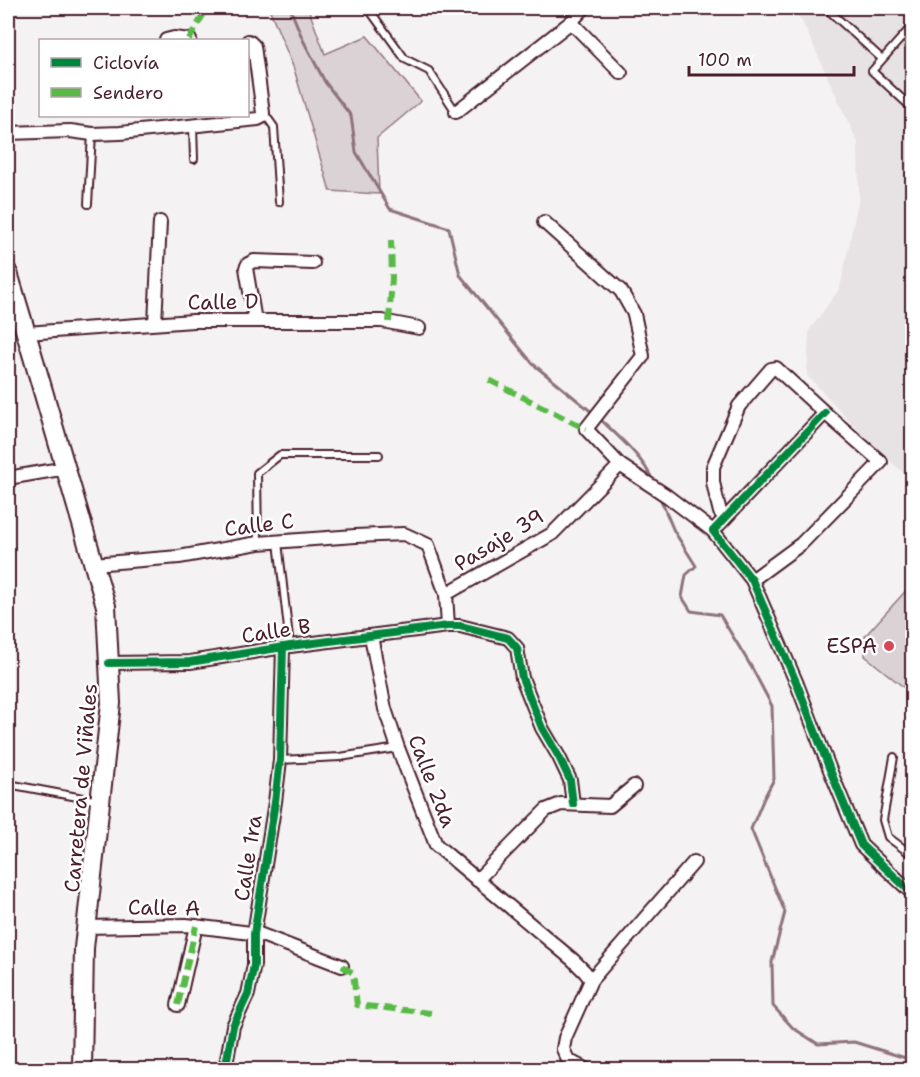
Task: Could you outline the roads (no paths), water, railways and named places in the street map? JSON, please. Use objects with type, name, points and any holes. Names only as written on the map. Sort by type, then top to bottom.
[{"type":"main road","name":"Carretera de Viñales","points":[[8,273],[106,606],[111,703],[84,948],[82,1070]]},
{"type":"street","points":[[456,112],[572,22],[584,8]]},
{"type":"street","points":[[572,22],[621,73]]},
{"type":"street","points":[[8,133],[70,131],[92,134],[258,119],[263,113],[254,45],[249,42]]},
{"type":"street","points":[[154,323],[160,222]]},
{"type":"street","points":[[544,222],[621,291],[634,314],[643,356],[586,429],[620,465],[714,531],[752,580],[797,684],[861,845],[912,893]]},
{"type":"street","points":[[255,321],[246,268],[248,264],[254,261],[313,263]]},
{"type":"street","name":"Calle D","points":[[26,333],[193,321],[382,321],[419,328]]},
{"type":"street","points":[[724,518],[716,496],[713,467],[739,406],[771,369],[776,368],[881,462],[801,544],[752,580]]},
{"type":"street","points":[[714,531],[825,413]]},
{"type":"street","name":"Pasaje 39","points":[[446,594],[552,534],[620,465]]},
{"type":"street","points":[[8,478],[66,468]]},
{"type":"street","name":"Calle C","points":[[93,564],[179,558],[278,541],[404,534],[428,545],[446,594]]},
{"type":"street","points":[[446,594],[448,626]]},
{"type":"street","name":"Calle B","points":[[109,663],[190,662],[448,626],[460,626],[508,638],[517,648],[522,678],[542,728],[570,780],[573,804]]},
{"type":"street","name":"Calle 2da","points":[[370,636],[384,709],[436,844],[573,960],[591,980]]},
{"type":"street","name":"Calle 1ra","points":[[225,1070],[233,1026],[248,994],[254,965],[254,934],[280,760],[287,647]]},
{"type":"street","points":[[477,879],[546,810],[561,804],[610,806],[634,786]]},
{"type":"street","points":[[587,1070],[568,1060],[563,1049],[591,980],[694,862]]},
{"type":"street","name":"Calle A","points":[[86,927],[167,924],[259,934],[342,966]]},
{"type":"street","points":[[178,1005],[196,926]]},
{"type":"lane","points":[[368,8],[405,59],[429,72],[456,112]]},
{"type":"lane","points":[[826,8],[882,59]]},
{"type":"lane","points":[[912,26],[872,70],[912,108]]},
{"type":"lane","points":[[263,113],[274,127],[279,202]]},
{"type":"lane","points":[[193,126],[194,159]]},
{"type":"lane","points":[[88,204],[92,134]]},
{"type":"lane","points":[[258,543],[257,473],[280,455],[379,455]]},
{"type":"lane","points":[[278,541],[287,647]]},
{"type":"lane","points":[[280,760],[340,757],[398,748]]},
{"type":"lane","points":[[894,757],[883,820],[888,837],[912,855]]},
{"type":"lane","points":[[8,784],[100,801]]},
{"type":"waterway","points":[[290,8],[303,40],[325,82],[351,116],[356,152],[390,209],[449,228],[460,275],[533,364],[594,414]]},
{"type":"waterway","points":[[599,418],[637,455],[653,481]]},
{"type":"waterway","points":[[660,498],[674,531],[696,566],[686,575],[682,597],[691,611],[720,615],[772,706],[774,779],[751,829],[785,912],[772,962],[773,1006],[793,1028],[818,1044],[854,1042],[912,1060]]},
{"type":"place","name":"ESPA","points":[[889,646]]}]
